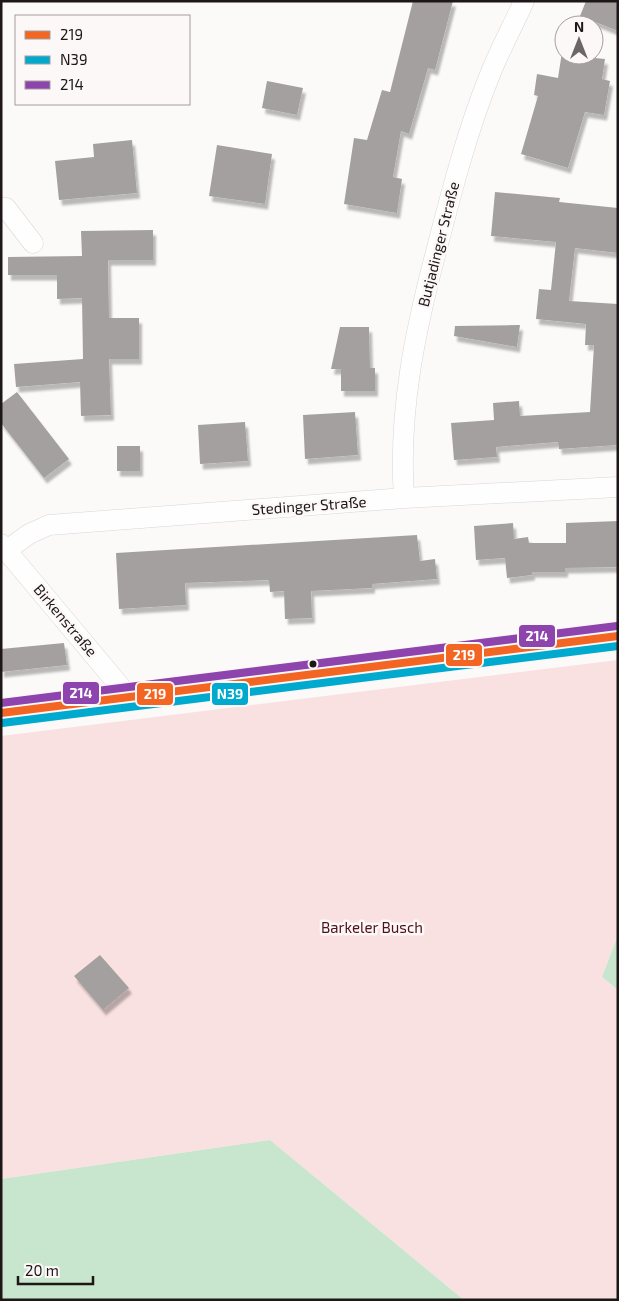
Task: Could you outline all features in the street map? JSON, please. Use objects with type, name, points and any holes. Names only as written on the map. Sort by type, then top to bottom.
[{"type":"street","name":"Butjadinger Straße","points":[[404,498],[402,469],[409,365],[426,288],[456,176],[489,77],[524,1]]},
{"type":"street","points":[[1,208],[6,208],[33,243]]},
{"type":"street","name":"Stedinger Straße","points":[[4,547],[48,525],[404,498],[618,487]]},
{"type":"street","name":"Birkenstraße","points":[[4,547],[128,697]]},
{"type":"street","points":[[1,713],[618,636]]},
{"type":"green space","name":"Barkeler Busch","points":[[618,660],[618,935],[602,977],[618,990],[618,1300],[464,1300],[270,1140],[1,1179],[1,736]]},
{"type":"shaded area","points":[[618,935],[618,990],[602,977]]},
{"type":"shaded area","points":[[270,1140],[464,1300],[1,1300],[1,1179]]},
{"type":"building","points":[[413,1],[453,1],[435,70],[428,68],[409,134],[401,131],[393,177],[402,179],[397,213],[344,204],[354,138],[367,140],[382,90],[390,92]]},
{"type":"building","points":[[586,1],[618,1],[618,31],[604,25],[604,15],[580,15]]},
{"type":"building","points":[[604,59],[605,59],[602,79],[610,81],[604,115],[585,112],[568,168],[521,154],[538,96],[534,95],[537,74],[558,78],[560,65],[604,65]]},
{"type":"building","points":[[267,81],[303,88],[297,115],[262,108]]},
{"type":"building","points":[[132,140],[137,193],[59,200],[55,161],[94,157],[93,144]]},
{"type":"building","points":[[217,145],[272,154],[265,204],[209,196]]},
{"type":"building","points":[[495,192],[560,198],[559,202],[618,208],[618,253],[575,248],[569,301],[618,304],[618,445],[559,449],[558,442],[496,447],[497,457],[454,460],[451,423],[494,420],[493,403],[519,401],[520,416],[590,412],[594,345],[585,345],[586,324],[536,319],[539,289],[551,290],[556,242],[491,236]]},
{"type":"building","points":[[153,230],[153,260],[108,260],[109,318],[139,318],[139,359],[109,359],[111,415],[81,416],[80,382],[16,387],[14,364],[83,359],[82,298],[57,299],[57,275],[8,275],[8,257],[82,256],[81,231]]},
{"type":"building","points":[[520,325],[517,347],[454,336],[455,326]]},
{"type":"building","points":[[340,327],[369,327],[370,368],[375,368],[375,391],[341,391],[341,369],[331,369]]},
{"type":"building","points":[[17,392],[69,459],[44,478],[1,423],[1,404]]},
{"type":"building","points":[[355,412],[358,455],[305,459],[303,415]]},
{"type":"building","points":[[245,422],[248,461],[200,464],[198,425]]},
{"type":"building","points":[[117,446],[140,446],[140,471],[117,471]]},
{"type":"building","points":[[618,521],[618,567],[565,568],[565,572],[532,572],[532,575],[507,578],[505,558],[476,560],[474,526],[513,523],[514,539],[528,537],[529,543],[566,543],[566,523]]},
{"type":"building","points":[[417,535],[420,561],[435,559],[437,579],[372,584],[372,588],[311,591],[312,618],[285,619],[284,591],[270,592],[269,580],[185,583],[186,605],[119,609],[116,553]]},
{"type":"building","points":[[64,643],[67,665],[1,672],[1,649]]},
{"type":"building","points":[[100,955],[129,988],[103,1010],[74,976]]},
{"type":"transit line","name":"214","points":[[1,703],[617,626]]},
{"type":"transit line","name":"219","points":[[1,713],[618,636]]},
{"type":"transit line","name":"N39","points":[[2,723],[618,646]]}]
